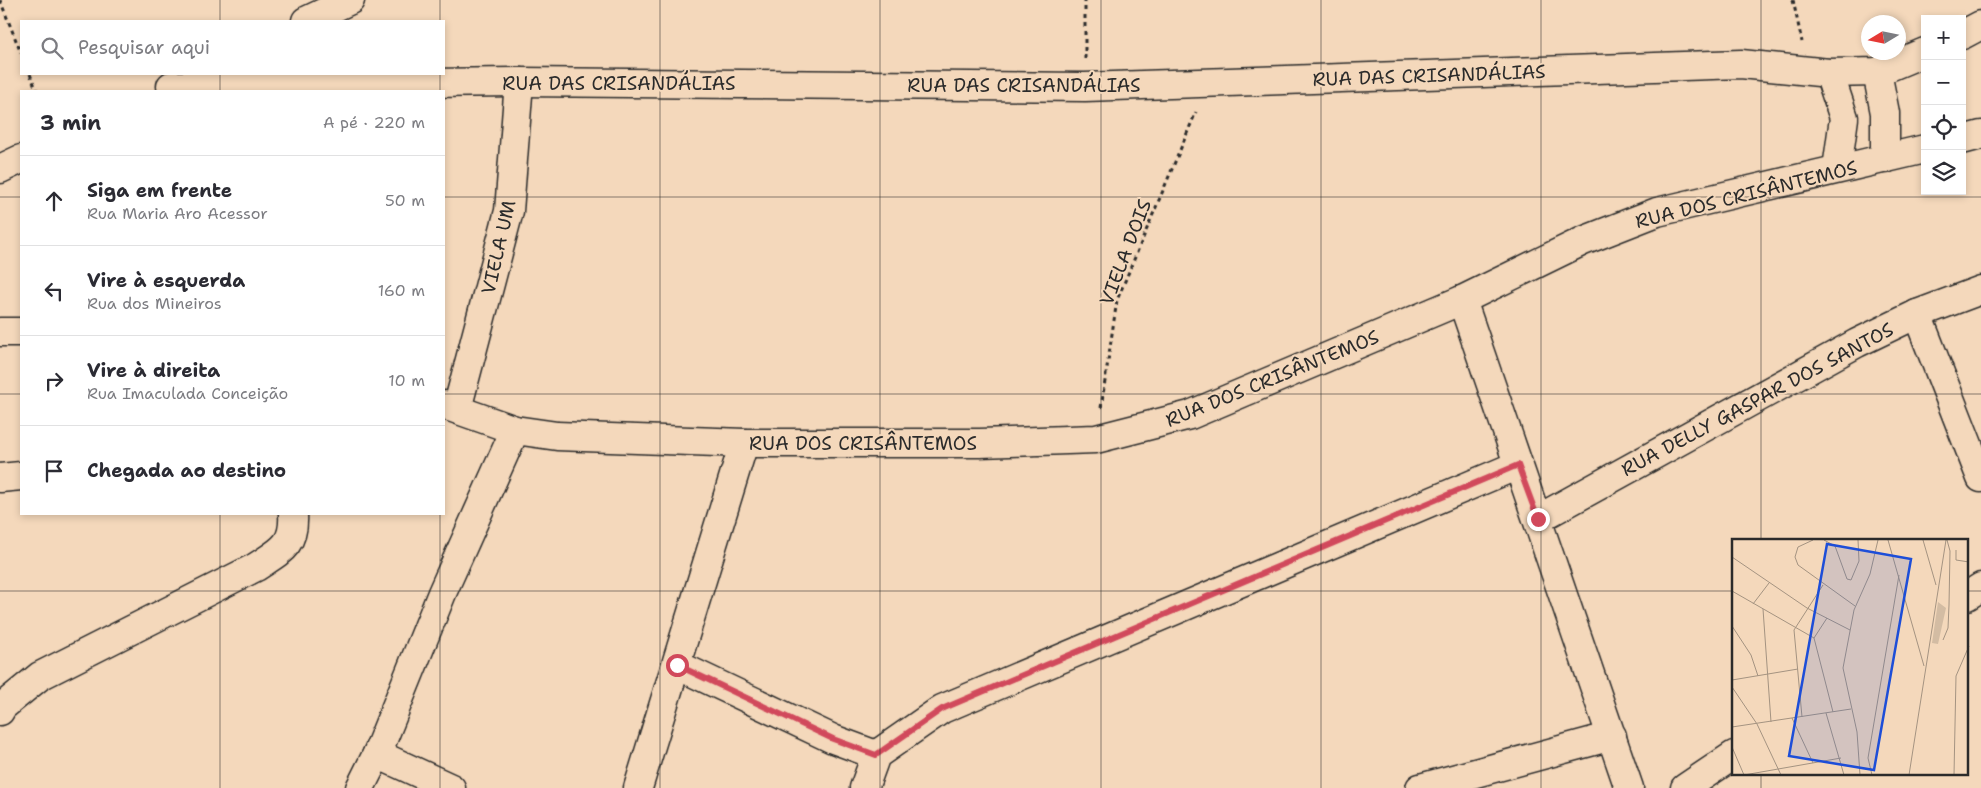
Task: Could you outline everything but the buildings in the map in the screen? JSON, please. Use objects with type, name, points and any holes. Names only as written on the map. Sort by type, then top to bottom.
[{"type":"street","points":[[308,20],[350,0]]},
{"type":"street","points":[[1966,33],[1981,25]]},
{"type":"street","points":[[1885,159],[1885,113],[1877,72],[1921,54]]},
{"type":"street","name":"RUA DAS CRISANDÁLIAS","points":[[165,88],[519,82],[1084,87],[1742,64],[1818,71],[1877,72]]},
{"type":"street","points":[[1818,71],[1844,118],[1837,169]]},
{"type":"street","points":[[165,88],[194,75]]},
{"type":"street","name":"VIELA UM","points":[[450,407],[509,211],[519,82]]},
{"type":"street","points":[[1966,139],[1981,135]]},
{"type":"street","name":"RUA DOS CRISÂNTEMOS","points":[[450,407],[515,430],[557,436],[744,443],[980,443],[1096,439],[1190,414],[1462,300],[1583,241],[1656,212],[1921,150]]},
{"type":"street","points":[[0,169],[20,159]]},
{"type":"street","name":"RUA DELLY GASPAR DOS SANTOS","points":[[1538,519],[1857,344],[1917,314],[1981,290]]},
{"type":"street","points":[[1462,300],[1629,788]]},
{"type":"street","points":[[1917,314],[1981,478]]},
{"type":"street","points":[[0,332],[20,332]]},
{"type":"street","points":[[360,788],[377,754],[442,592],[515,430]]},
{"type":"street","points":[[638,788],[744,443]]},
{"type":"street","points":[[864,788],[876,755],[942,709],[1518,465]]},
{"type":"street","points":[[0,478],[20,476]]},
{"type":"street","points":[[0,711],[2,707],[40,676],[256,567],[287,546],[294,526],[293,515]]},
{"type":"street","points":[[1968,595],[1981,586]]},
{"type":"street","points":[[677,665],[833,739],[876,755]]},
{"type":"street","points":[[1420,788],[1612,736]]},
{"type":"street","points":[[377,754],[451,788]]},
{"type":"street","points":[[1685,788],[1732,756]]},
{"type":"path","points":[[0,0],[20,50]]},
{"type":"path","points":[[1084,87],[1085,0]]},
{"type":"path","points":[[1792,0],[1818,71]]},
{"type":"path","points":[[30,75],[37,90]]},
{"type":"path","name":"VIELA DOIS","points":[[1096,439],[1117,300],[1208,83]]},
{"type":"route","points":[[677,665],[833,739],[876,755],[942,709],[1518,465],[1538,519]]}]
